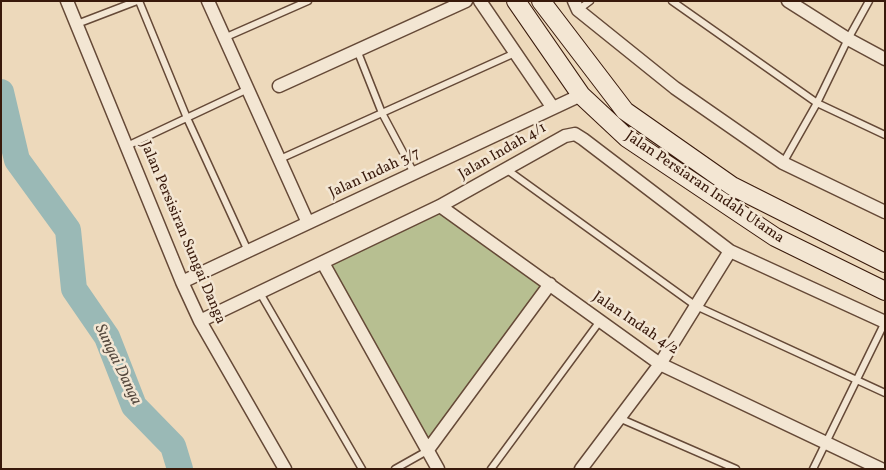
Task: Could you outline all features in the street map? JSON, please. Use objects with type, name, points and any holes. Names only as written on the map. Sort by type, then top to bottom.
[{"type":"main road","name":"Jalan Persiaran Indah Utama","points":[[516,1],[582,95],[627,138],[775,237],[885,291]]},
{"type":"main road","name":"Jalan Persiaran Indah Utama","points":[[541,1],[625,111],[732,186],[885,263]]},
{"type":"street","name":"Jalan Persisiran Sungai Danga","points":[[67,1],[182,282],[200,321],[285,469]]},
{"type":"street","points":[[208,1],[308,223]]},
{"type":"street","points":[[279,86],[466,1]]},
{"type":"street","points":[[480,1],[552,108]]},
{"type":"street","points":[[788,1],[848,40],[885,59]]},
{"type":"street","points":[[576,6],[675,88],[783,163],[885,212]]},
{"type":"street","name":"Jalan Indah 3/7","points":[[182,282],[582,95]]},
{"type":"street","name":"Jalan Indah 4/1","points":[[200,321],[440,206],[565,136],[575,134],[730,251],[885,322]]},
{"type":"street","name":"Jalan Indah 4/2","points":[[440,206],[660,364],[881,469]]},
{"type":"street","points":[[581,469],[660,364],[730,251]]},
{"type":"street","points":[[323,263],[438,469]]},
{"type":"street","points":[[427,451],[550,284]]},
{"type":"lane","points":[[77,24],[138,1],[187,118],[248,251]]},
{"type":"lane","points":[[224,38],[308,1]]},
{"type":"lane","points":[[576,6],[590,1]]},
{"type":"lane","points":[[672,1],[817,103],[885,135]]},
{"type":"lane","points":[[783,163],[817,103],[848,40],[870,1]]},
{"type":"lane","points":[[357,50],[382,113],[414,173]]},
{"type":"lane","points":[[280,159],[515,53]]},
{"type":"lane","points":[[127,146],[248,89]]},
{"type":"lane","points":[[506,169],[696,306],[885,393]]},
{"type":"lane","points":[[260,293],[362,469]]},
{"type":"lane","points":[[491,469],[600,321]]},
{"type":"lane","points":[[813,469],[885,322]]},
{"type":"lane","points":[[619,418],[736,469]]},
{"type":"lane","points":[[395,469],[427,451]]},
{"type":"green space","points":[[440,206],[544,286],[427,444],[325,266]]},
{"type":"waterway","name":"Sungai Danga","points":[[1,92],[17,160],[68,230],[74,289],[107,337],[134,406],[173,446],[180,469]]}]
